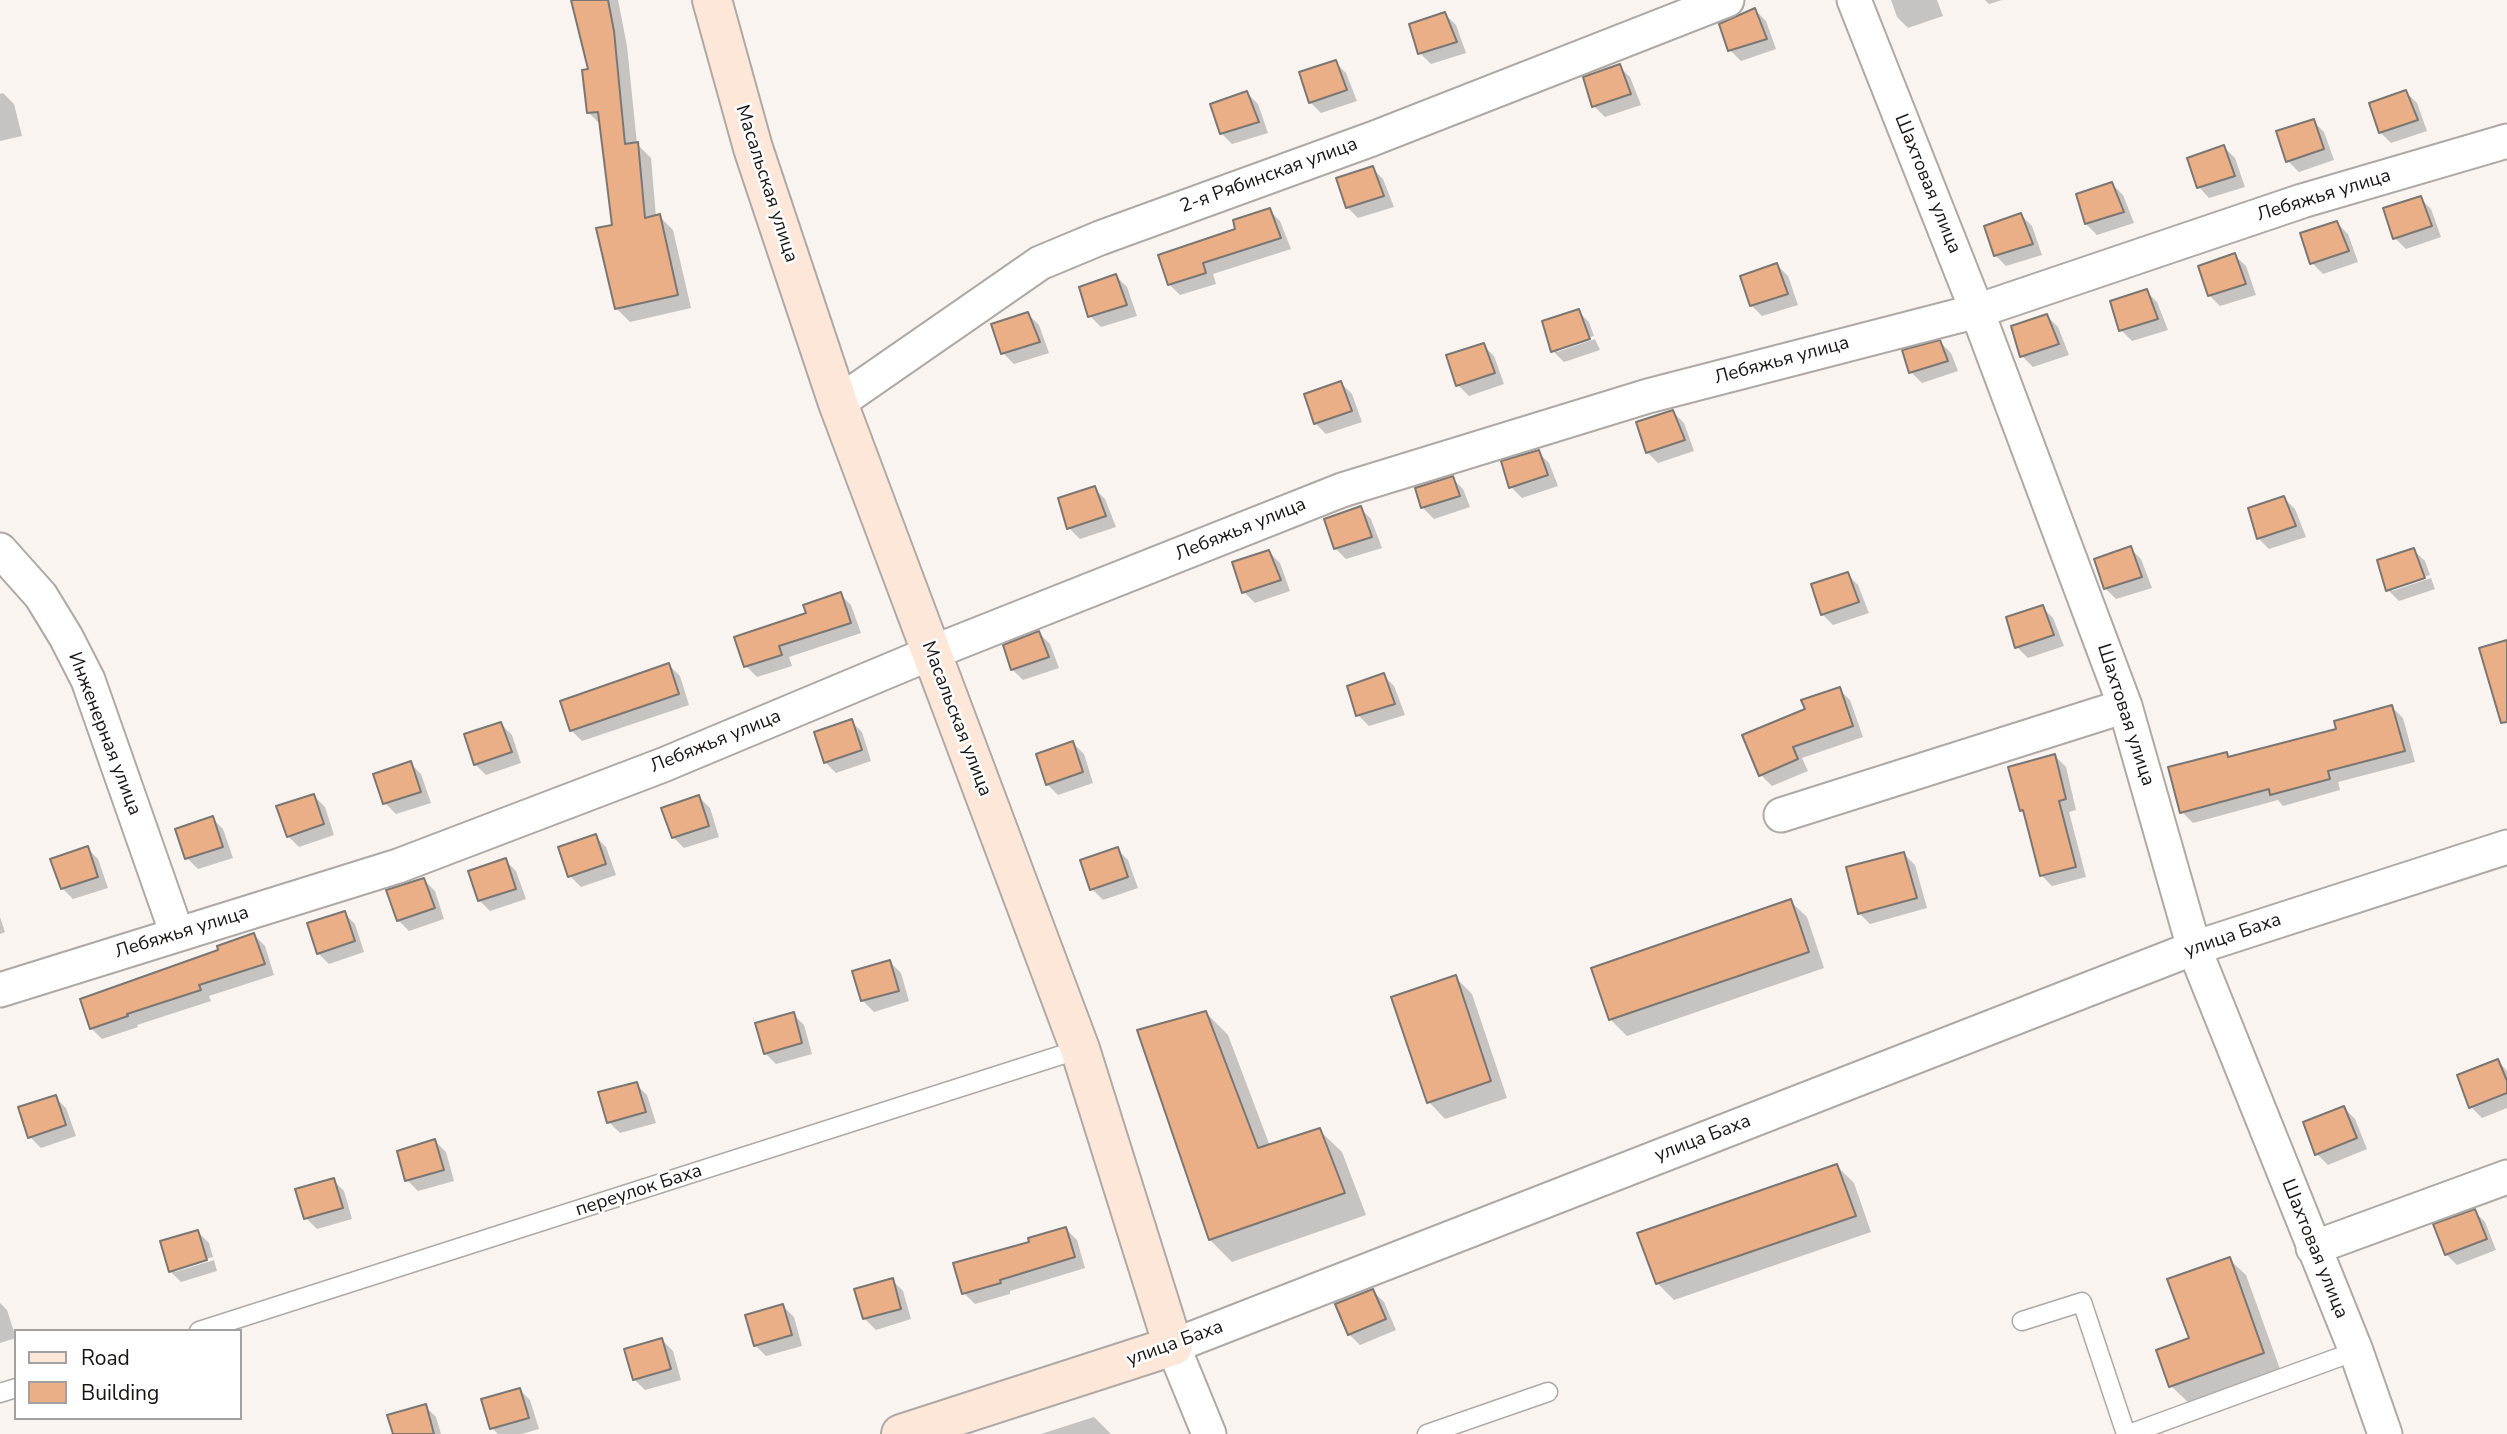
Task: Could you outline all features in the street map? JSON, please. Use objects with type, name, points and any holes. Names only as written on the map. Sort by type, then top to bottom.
[{"type":"street","name":"Масальская улица","points":[[712,0],[753,148],[838,403],[1080,1049],[1173,1346],[1209,1434]]},
{"type":"street","name":"2-я Рябинская улица","points":[[838,403],[1040,263],[1222,192],[1372,139],[1727,0]]},
{"type":"street","name":"Шахтовая улица","points":[[1854,0],[1977,311],[2125,706],[2194,948],[2356,1351],[2385,1434]]},
{"type":"street","name":"Лебяжья улица","points":[[0,990],[398,866],[663,765],[931,653],[1342,490],[1648,396],[1977,311],[2302,201],[2507,141]]},
{"type":"street","name":"Инженерная улица","points":[[0,550],[41,596],[88,680],[177,934]]},
{"type":"street","points":[[1781,815],[2125,706]]},
{"type":"street","name":"улица Баха","points":[[901,1434],[1173,1346],[2194,948],[2507,846]]},
{"type":"street","points":[[2313,1248],[2507,1177]]},
{"type":"lane","name":"переулок Баха","points":[[204,1329],[1080,1049]]},
{"type":"lane","points":[[2022,1321],[2082,1302],[2127,1434],[2356,1351]]},
{"type":"lane","points":[[1427,1434],[1548,1392]]},
{"type":"building","points":[[571,0],[608,0],[614,31],[625,144],[638,142],[645,218],[660,214],[678,295],[615,309],[596,228],[612,225],[598,112],[587,113],[582,70],[588,69]]},
{"type":"building","points":[[1755,8],[1767,39],[1728,51],[1719,24]]},
{"type":"building","points":[[1445,12],[1457,42],[1418,54],[1409,24]]},
{"type":"building","points":[[1336,60],[1347,90],[1309,103],[1299,72]]},
{"type":"building","points":[[1620,64],[1631,94],[1592,107],[1583,77]]},
{"type":"building","points":[[2406,90],[2418,120],[2379,133],[2369,103]]},
{"type":"building","points":[[1247,91],[1259,122],[1220,134],[1210,104]]},
{"type":"building","points":[[2314,119],[2324,149],[2286,162],[2276,131]]},
{"type":"building","points":[[2224,145],[2235,176],[2197,188],[2187,158]]},
{"type":"building","points":[[1373,166],[1384,196],[1346,208],[1336,178]]},
{"type":"building","points":[[2112,182],[2124,212],[2085,224],[2076,194]]},
{"type":"building","points":[[2421,196],[2432,226],[2393,239],[2383,208]]},
{"type":"building","points":[[1270,208],[1281,238],[1203,263],[1206,273],[1168,285],[1158,255],[1235,229],[1233,220]]},
{"type":"building","points":[[2021,213],[2033,244],[1994,256],[1984,226]]},
{"type":"building","points":[[2337,221],[2349,251],[2310,264],[2300,233]]},
{"type":"building","points":[[2235,253],[2246,284],[2208,296],[2198,266]]},
{"type":"building","points":[[1777,263],[1788,294],[1750,306],[1740,276]]},
{"type":"building","points":[[1116,274],[1127,305],[1088,317],[1079,287]]},
{"type":"building","points":[[2147,289],[2158,319],[2119,331],[2110,301]]},
{"type":"building","points":[[1579,309],[1590,339],[1551,352],[1542,321]]},
{"type":"building","points":[[1028,312],[1040,342],[1001,354],[991,324]]},
{"type":"building","points":[[2047,314],[2059,344],[2020,357],[2011,326]]},
{"type":"building","points":[[1940,340],[1948,361],[1909,373],[1902,350]]},
{"type":"building","points":[[1484,343],[1495,373],[1456,386],[1446,355]]},
{"type":"building","points":[[1341,381],[1352,411],[1314,424],[1304,394]]},
{"type":"building","points":[[1673,410],[1685,440],[1646,453],[1636,422]]},
{"type":"building","points":[[1539,450],[1548,475],[1509,488],[1501,461]]},
{"type":"building","points":[[1453,476],[1460,496],[1421,508],[1415,488]]},
{"type":"building","points":[[1095,486],[1106,516],[1067,529],[1058,498]]},
{"type":"building","points":[[2284,496],[2296,526],[2257,539],[2248,508]]},
{"type":"building","points":[[1361,506],[1372,537],[1334,549],[1324,519]]},
{"type":"building","points":[[2131,546],[2142,577],[2104,589],[2094,559]]},
{"type":"building","points":[[2414,548],[2425,578],[2386,591],[2377,560]]},
{"type":"building","points":[[1269,550],[1281,580],[1242,593],[1232,562]]},
{"type":"building","points":[[1848,572],[1859,602],[1821,615],[1811,584]]},
{"type":"building","points":[[841,592],[851,623],[779,646],[782,655],[744,667],[734,637],[806,613],[803,605]]},
{"type":"building","points":[[2043,605],[2054,635],[2015,648],[2006,617]]},
{"type":"building","points":[[1039,631],[1049,657],[1011,670],[1003,645]]},
{"type":"building","points":[[2507,640],[2507,722],[2501,723],[2479,648]]},
{"type":"building","points":[[669,663],[679,694],[570,731],[560,701]]},
{"type":"building","points":[[1384,673],[1395,704],[1356,716],[1347,686]]},
{"type":"building","points":[[1840,687],[1853,726],[1793,747],[1798,759],[1759,776],[1742,735],[1805,709],[1801,700]]},
{"type":"building","points":[[2392,705],[2405,751],[2328,771],[2330,779],[2270,795],[2269,789],[2180,813],[2168,767],[2227,752],[2228,757],[2336,729],[2334,721]]},
{"type":"building","points":[[852,719],[862,750],[824,763],[814,732]]},
{"type":"building","points":[[501,722],[512,752],[474,765],[464,734]]},
{"type":"building","points":[[1073,741],[1083,772],[1046,785],[1036,754]]},
{"type":"building","points":[[2055,754],[2066,799],[2059,801],[2076,867],[2040,876],[2023,810],[2020,811],[2008,767]]},
{"type":"building","points":[[411,761],[421,792],[383,804],[373,774]]},
{"type":"building","points":[[314,794],[324,824],[287,837],[276,806]]},
{"type":"building","points":[[699,795],[709,826],[672,838],[661,808]]},
{"type":"building","points":[[213,816],[223,847],[185,859],[175,829]]},
{"type":"building","points":[[596,834],[606,864],[568,877],[558,847]]},
{"type":"building","points":[[88,846],[98,877],[61,889],[50,859]]},
{"type":"building","points":[[1118,847],[1128,877],[1090,890],[1080,860]]},
{"type":"building","points":[[1904,852],[1917,898],[1858,914],[1846,867]]},
{"type":"building","points":[[506,858],[516,889],[478,901],[468,871]]},
{"type":"building","points":[[424,878],[435,908],[397,921],[386,890]]},
{"type":"building","points":[[1791,899],[1809,952],[1609,1020],[1591,968]]},
{"type":"building","points":[[345,911],[355,941],[317,954],[307,923]]},
{"type":"building","points":[[254,933],[265,964],[199,985],[201,990],[90,1029],[80,999],[218,950],[217,946]]},
{"type":"building","points":[[890,960],[899,991],[861,1001],[852,971]]},
{"type":"building","points":[[1456,975],[1491,1081],[1427,1103],[1391,997]]},
{"type":"building","points":[[1206,1011],[1258,1148],[1320,1128],[1345,1193],[1209,1240],[1137,1030]]},
{"type":"building","points":[[794,1012],[802,1043],[764,1054],[755,1023]]},
{"type":"building","points":[[2498,1059],[2507,1081],[2507,1093],[2469,1108],[2457,1075]]},
{"type":"building","points":[[637,1082],[646,1112],[607,1123],[598,1092]]},
{"type":"building","points":[[56,1095],[66,1125],[28,1138],[18,1107]]},
{"type":"building","points":[[2344,1106],[2357,1138],[2315,1155],[2303,1122]]},
{"type":"building","points":[[435,1139],[444,1170],[405,1181],[397,1151]]},
{"type":"building","points":[[1837,1164],[1856,1216],[1656,1284],[1637,1233]]},
{"type":"building","points":[[334,1178],[343,1208],[304,1219],[295,1189]]},
{"type":"building","points":[[2475,1209],[2487,1239],[2445,1255],[2433,1224]]},
{"type":"building","points":[[1066,1227],[1075,1257],[962,1294],[953,1263],[1029,1242],[1028,1238]]},
{"type":"building","points":[[198,1230],[207,1260],[169,1272],[160,1241]]},
{"type":"building","points":[[2230,1257],[2264,1353],[2169,1387],[2156,1350],[2189,1338],[2167,1279]]},
{"type":"building","points":[[893,1278],[901,1309],[863,1319],[854,1289]]},
{"type":"building","points":[[1373,1289],[1386,1319],[1348,1335],[1335,1304]]},
{"type":"building","points":[[783,1304],[792,1335],[754,1346],[745,1315]]},
{"type":"building","points":[[662,1338],[671,1369],[633,1380],[624,1349]]},
{"type":"building","points":[[520,1388],[529,1418],[490,1429],[481,1399]]},
{"type":"building","points":[[426,1404],[434,1434],[393,1434],[387,1415]]}]
